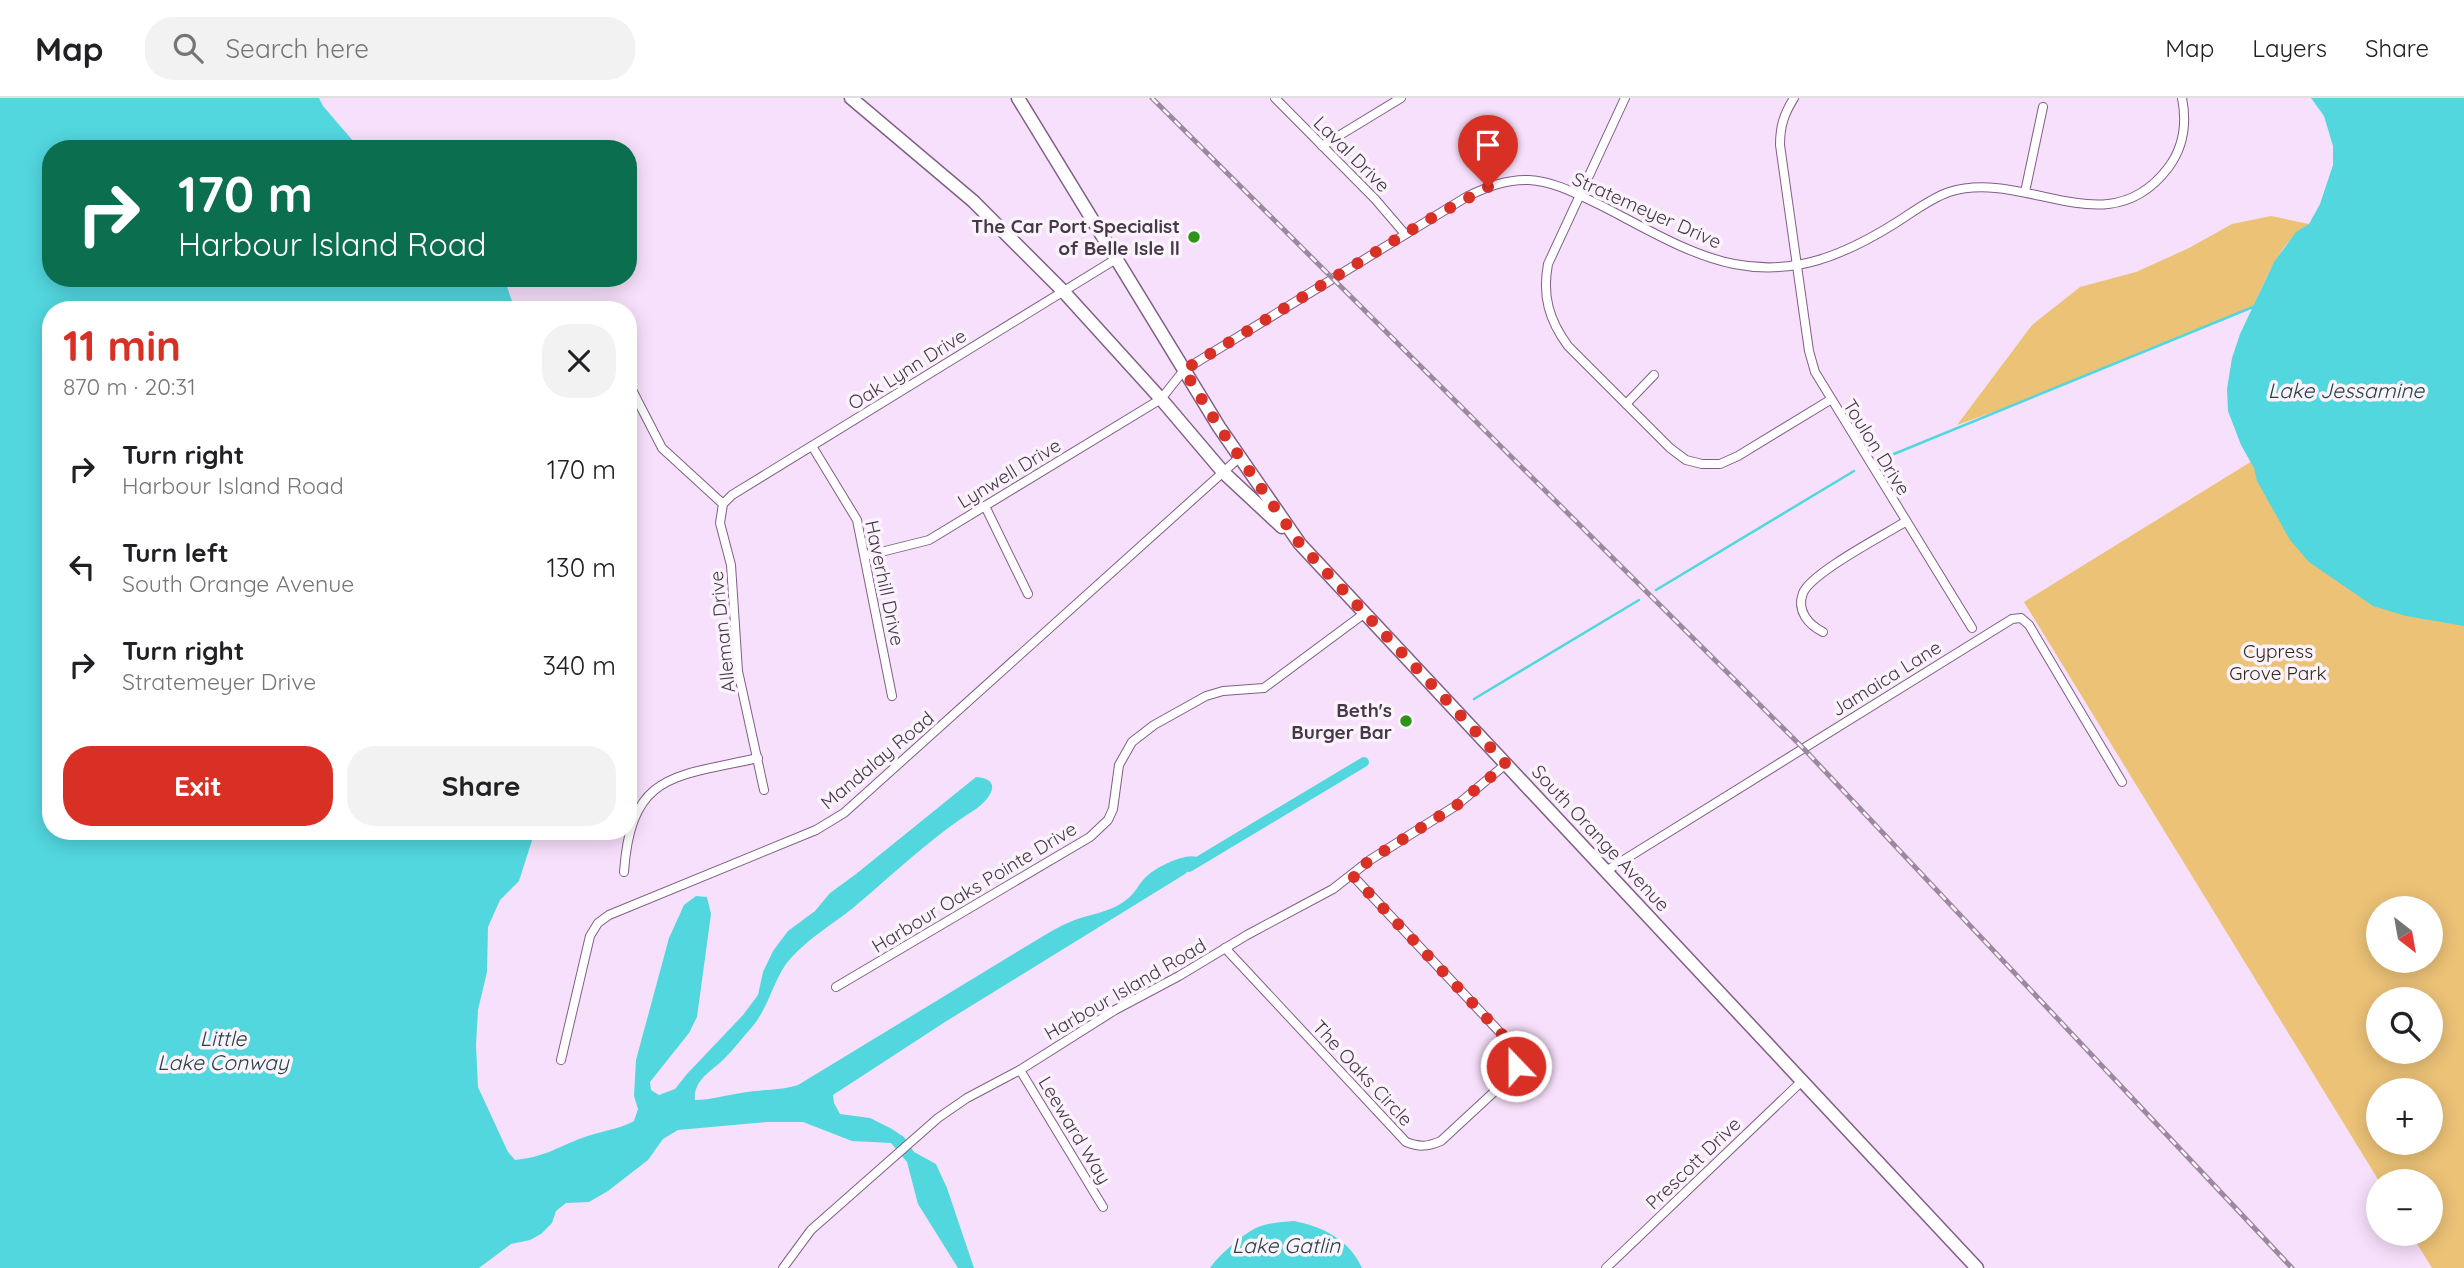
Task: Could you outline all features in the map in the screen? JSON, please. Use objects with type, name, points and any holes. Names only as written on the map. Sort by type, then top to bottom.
[{"type":"main road","points":[[851,98],[973,202],[1063,291],[1223,472],[1300,544]]},
{"type":"main road","name":"South Orange Avenue","points":[[1018,98],[1184,370],[1300,544],[1977,1268]]},
{"type":"street","name":"Laval Drive","points":[[1275,98],[1375,199],[1405,234]]},
{"type":"street","points":[[1322,146],[1401,98]]},
{"type":"street","points":[[1625,98],[1548,264],[1544,283],[1546,301],[1558,332],[1626,404],[1670,448],[1686,460],[1702,464],[1720,464],[1738,456],[1830,400]]},
{"type":"street","name":"Toulon Drive","points":[[1794,98],[1780,127],[1780,145],[1809,351],[1815,372],[1972,628]]},
{"type":"street","name":"Stratemeyer Drive","points":[[1161,399],[1184,370],[1468,196],[1507,181],[1545,182],[1709,257],[1735,265],[1797,266],[1846,252],[1931,200],[1967,188],[2025,192],[2094,206],[2112,205],[2146,191],[2172,162],[2179,147],[2184,129],[2182,98]]},
{"type":"street","points":[[2025,192],[2043,107]]},
{"type":"street","name":"Oak Lynn Drive","points":[[722,508],[732,495],[1116,259]]},
{"type":"street","points":[[1626,404],[1654,375]]},
{"type":"street","points":[[637,399],[662,448],[722,508]]},
{"type":"street","name":"Lynwell Drive","points":[[865,556],[929,540],[1161,399]]},
{"type":"street","name":"Haverhill Drive","points":[[812,446],[857,520],[892,695]]},
{"type":"street","name":"Mandalay Road","points":[[561,1060],[590,936],[598,923],[609,915],[816,830],[845,813],[1240,457]]},
{"type":"street","points":[[985,506],[1028,594]]},
{"type":"street","name":"Alleman Drive","points":[[722,508],[720,523],[731,565],[738,671],[764,790]]},
{"type":"street","points":[[1823,632],[1812,627],[1807,621],[1802,609],[1802,593],[1815,577],[1905,522]]},
{"type":"street","name":"Harbour Oaks Pointe Drive","points":[[836,987],[1090,837],[1108,820],[1114,809],[1119,765],[1125,751],[1154,725],[1206,696],[1223,691],[1264,688],[1365,613]]},
{"type":"street","name":"Jamaica Lane","points":[[1606,871],[2012,619],[2021,618],[2029,625],[2123,782]]},
{"type":"street","points":[[637,810],[652,792],[666,782],[686,774],[758,758]]},
{"type":"street","name":"Harbour Island Road","points":[[783,1268],[811,1230],[938,1118],[1115,1010],[1334,889],[1370,860],[1457,805],[1506,764]]},
{"type":"street","points":[[624,872],[627,840]]},
{"type":"street","name":"The Oaks Circle","points":[[1225,948],[1406,1142],[1429,1147],[1441,1141],[1508,1079],[1516,1066],[1516,1054],[1510,1043],[1352,875]]},
{"type":"street","name":"Leeward Way","points":[[1020,1070],[1103,1207]]},
{"type":"street","name":"Prescott Drive","points":[[1606,1268],[1802,1081]]},
{"type":"green space","points":[[2271,216],[2309,224],[2282,250],[2253,307],[2026,400],[1957,425],[2032,325],[2080,287],[2136,272],[2189,248],[2232,224]]},
{"type":"green space","name":"Cypress Grove Park","points":[[2464,330],[2464,1268],[2432,1268],[2418,1246],[2443,1246],[2443,1169],[2372,1169],[2024,602]]},
{"type":"water","name":"Little Lake Conway","points":[[0,98],[319,98],[352,140],[42,140],[42,287],[507,287],[512,301],[42,301],[42,840],[532,840],[519,881],[500,900],[488,927],[487,972],[478,1010],[476,1045],[478,1087],[508,1152],[515,1160],[542,1154],[634,1121],[638,1109],[634,1096],[636,1060],[669,938],[684,905],[696,896],[707,897],[711,914],[697,1017],[689,1033],[650,1082],[651,1090],[659,1095],[675,1089],[743,1015],[758,995],[763,972],[773,951],[788,931],[815,911],[830,893],[976,777],[985,779],[992,786],[988,797],[979,807],[927,845],[791,958],[780,973],[758,1019],[728,1055],[700,1081],[695,1100],[798,1085],[1051,931],[1120,904],[1157,869],[1192,856],[1199,861],[1185,874],[945,1022],[833,1095],[840,1114],[870,1118],[892,1129],[904,1137],[914,1152],[936,1164],[974,1268],[958,1268],[918,1204],[907,1162],[891,1143],[852,1141],[803,1122],[767,1122],[678,1130],[663,1139],[648,1160],[608,1191],[589,1202],[566,1203],[556,1211],[552,1223],[541,1234],[530,1240],[511,1244],[479,1268],[0,1268]]},
{"type":"water","name":"Lake Jessamine","points":[[2311,98],[2464,98],[2464,626],[2406,616],[2373,606],[2309,562],[2290,540],[2257,481],[2254,468],[2241,445],[2228,411],[2227,389],[2232,358],[2240,334],[2274,262],[2296,232],[2309,224],[2320,204],[2333,165],[2333,146],[2324,116]]},
{"type":"water","name":"Lake Gatlin","points":[[1294,1221],[1334,1236],[1350,1249],[1362,1268],[1210,1268],[1230,1247],[1254,1229],[1268,1224]]},
{"type":"waterway","points":[[1889,456],[2253,307]]},
{"type":"waterway","points":[[1656,590],[1854,471]]},
{"type":"waterway","points":[[1474,699],[1639,600]]},
{"type":"waterway","points":[[1189,867],[1364,762]]},
{"type":"railway","points":[[1152,98],[1804,749],[2292,1268]]},
{"type":"place","name":"The Car Port Specialist of Belle Isle ll","points":[[1194,237]]},
{"type":"place","name":"Beth's Burger Bar","points":[[1406,721]]},
{"type":"route","points":[[1488,187],[1426,221],[1184,370],[1219,427],[1300,544],[1506,764],[1457,805],[1370,860],[1352,875],[1510,1043],[1516,1054],[1516,1066]]}]
